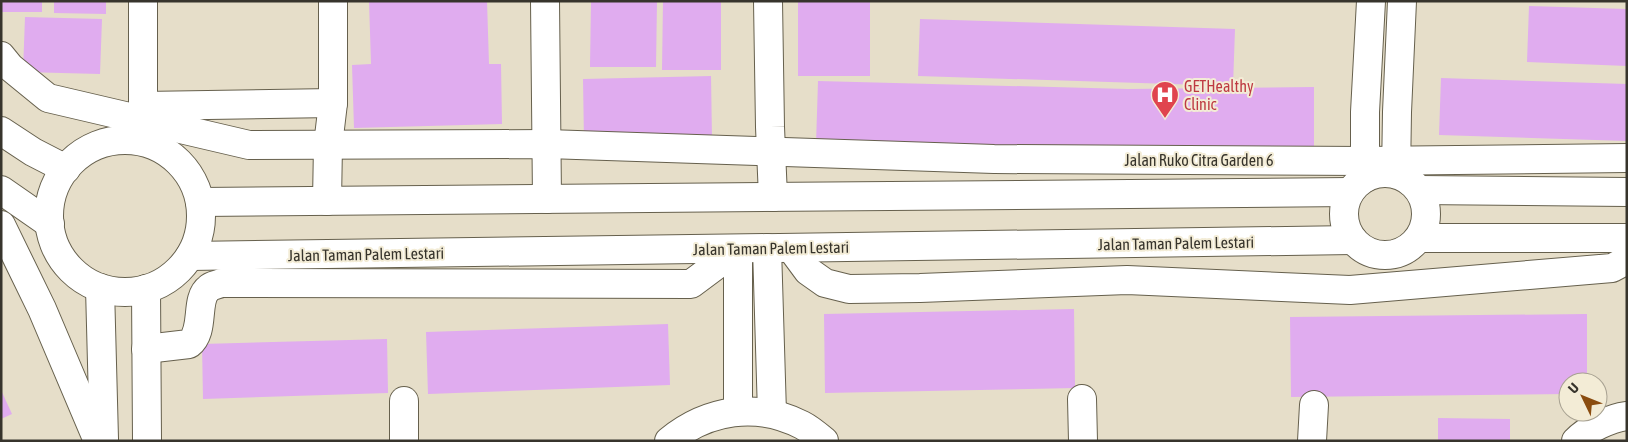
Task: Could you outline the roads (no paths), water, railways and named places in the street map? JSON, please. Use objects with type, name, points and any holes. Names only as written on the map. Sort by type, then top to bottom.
[{"type":"street","points":[[143,1],[143,114]]},
{"type":"street","points":[[327,201],[328,145],[332,103],[333,1]]},
{"type":"street","points":[[545,1],[547,199]]},
{"type":"street","points":[[768,1],[773,197]]},
{"type":"street","points":[[1371,1],[1360,177],[1344,208],[1344,217],[1345,226],[1353,240],[1366,251],[1382,256],[1406,250],[1419,238],[1426,222],[1427,214],[1426,206],[1419,190],[1397,167],[1397,112],[1402,1]]},
{"type":"street","points":[[1,56],[10,67],[48,98],[143,114],[332,103]]},
{"type":"street","name":"Jalan Ruko Citra Garden 6","points":[[143,114],[248,145],[547,144],[994,159],[1360,177]]},
{"type":"street","points":[[1,131],[33,152],[66,169]]},
{"type":"street","points":[[115,141],[144,143],[162,150],[178,161],[194,184],[200,202],[200,230],[190,256],[171,277],[155,287],[123,292],[100,288],[83,280],[68,267],[58,251],[50,224],[50,204],[66,169],[80,156],[97,146],[115,141]]},
{"type":"street","points":[[200,202],[994,196],[1360,177],[1397,167],[1627,158]]},
{"type":"street","points":[[994,159],[994,196]]},
{"type":"street","points":[[1,190],[50,224]]},
{"type":"street","points":[[1419,190],[1627,192]]},
{"type":"street","points":[[1,225],[42,309],[98,441]]},
{"type":"street","points":[[1419,238],[1627,238]]},
{"type":"street","name":"Jalan Taman Palem Lestari","points":[[190,256],[1353,240]]},
{"type":"street","points":[[1124,244],[1126,280]]},
{"type":"street","points":[[779,248],[825,283],[850,289],[1126,280],[1350,290],[1612,268],[1627,260]]},
{"type":"street","points":[[772,413],[779,248]]},
{"type":"street","points":[[146,349],[189,344],[194,340],[204,293],[210,286],[220,283],[691,284],[738,249]]},
{"type":"street","points":[[738,249],[738,411]]},
{"type":"street","points":[[432,253],[433,284]]},
{"type":"street","points":[[100,288],[104,441]]},
{"type":"street","points":[[146,289],[147,441]]},
{"type":"street","points":[[1082,399],[1083,441]]},
{"type":"street","points":[[404,402],[404,441]]},
{"type":"street","points":[[1312,441],[1314,405]]},
{"type":"street","points":[[669,441],[701,420],[738,411],[772,413],[804,425],[824,441]]},
{"type":"street","points":[[1576,441],[1580,436],[1614,418],[1627,416]]},
{"type":"place","name":"GETHealthy Clinic","points":[[1165,119]]}]
